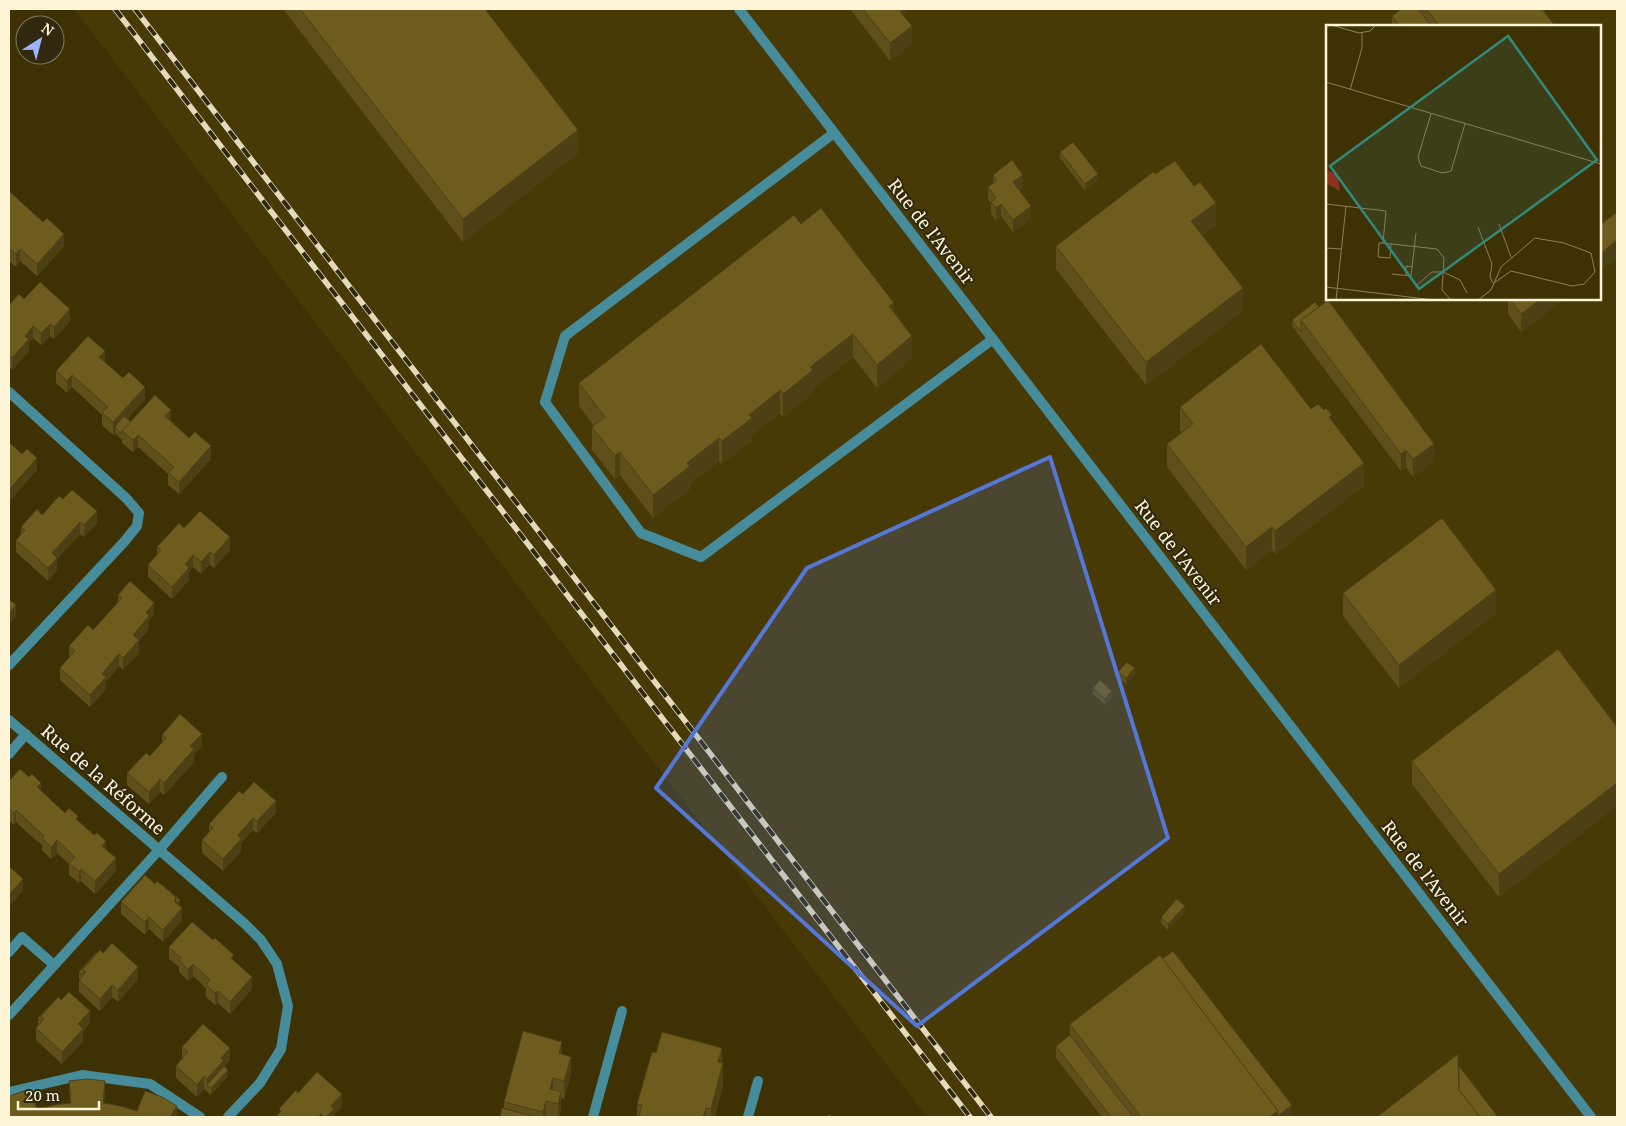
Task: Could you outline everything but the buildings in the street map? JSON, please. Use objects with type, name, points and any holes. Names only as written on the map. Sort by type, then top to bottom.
[{"type":"street","name":"Rue de l'Avenir","points":[[740,9],[1591,1117]]},
{"type":"street","points":[[834,133],[565,336],[545,402],[641,533],[701,557],[993,339]]},
{"type":"street","points":[[9,392],[126,498],[139,514],[137,526],[124,542],[9,665]]},
{"type":"street","name":"Rue de la Réforme","points":[[9,720],[244,924],[261,940],[277,964],[288,1006],[281,1049],[260,1083],[228,1117]]},
{"type":"street","name":"Rue de la Réforme","points":[[9,754],[26,734]]},
{"type":"street","name":"Rue de la Réforme","points":[[9,1015],[222,777]]},
{"type":"street","points":[[9,952],[22,937],[54,965]]},
{"type":"street","points":[[593,1117],[622,1011]]},
{"type":"street","points":[[9,1092],[82,1076],[150,1084],[200,1117]]},
{"type":"street","points":[[748,1117],[758,1080]]},
{"type":"highlighted area","points":[[1050,457],[1168,838],[917,1026],[656,788],[807,568]]},
{"type":"shaded area","points":[[74,9],[1617,9],[1617,1117],[927,1117]]},
{"type":"railway","points":[[115,9],[970,1117]]},
{"type":"railway","points":[[135,9],[991,1117]]}]
